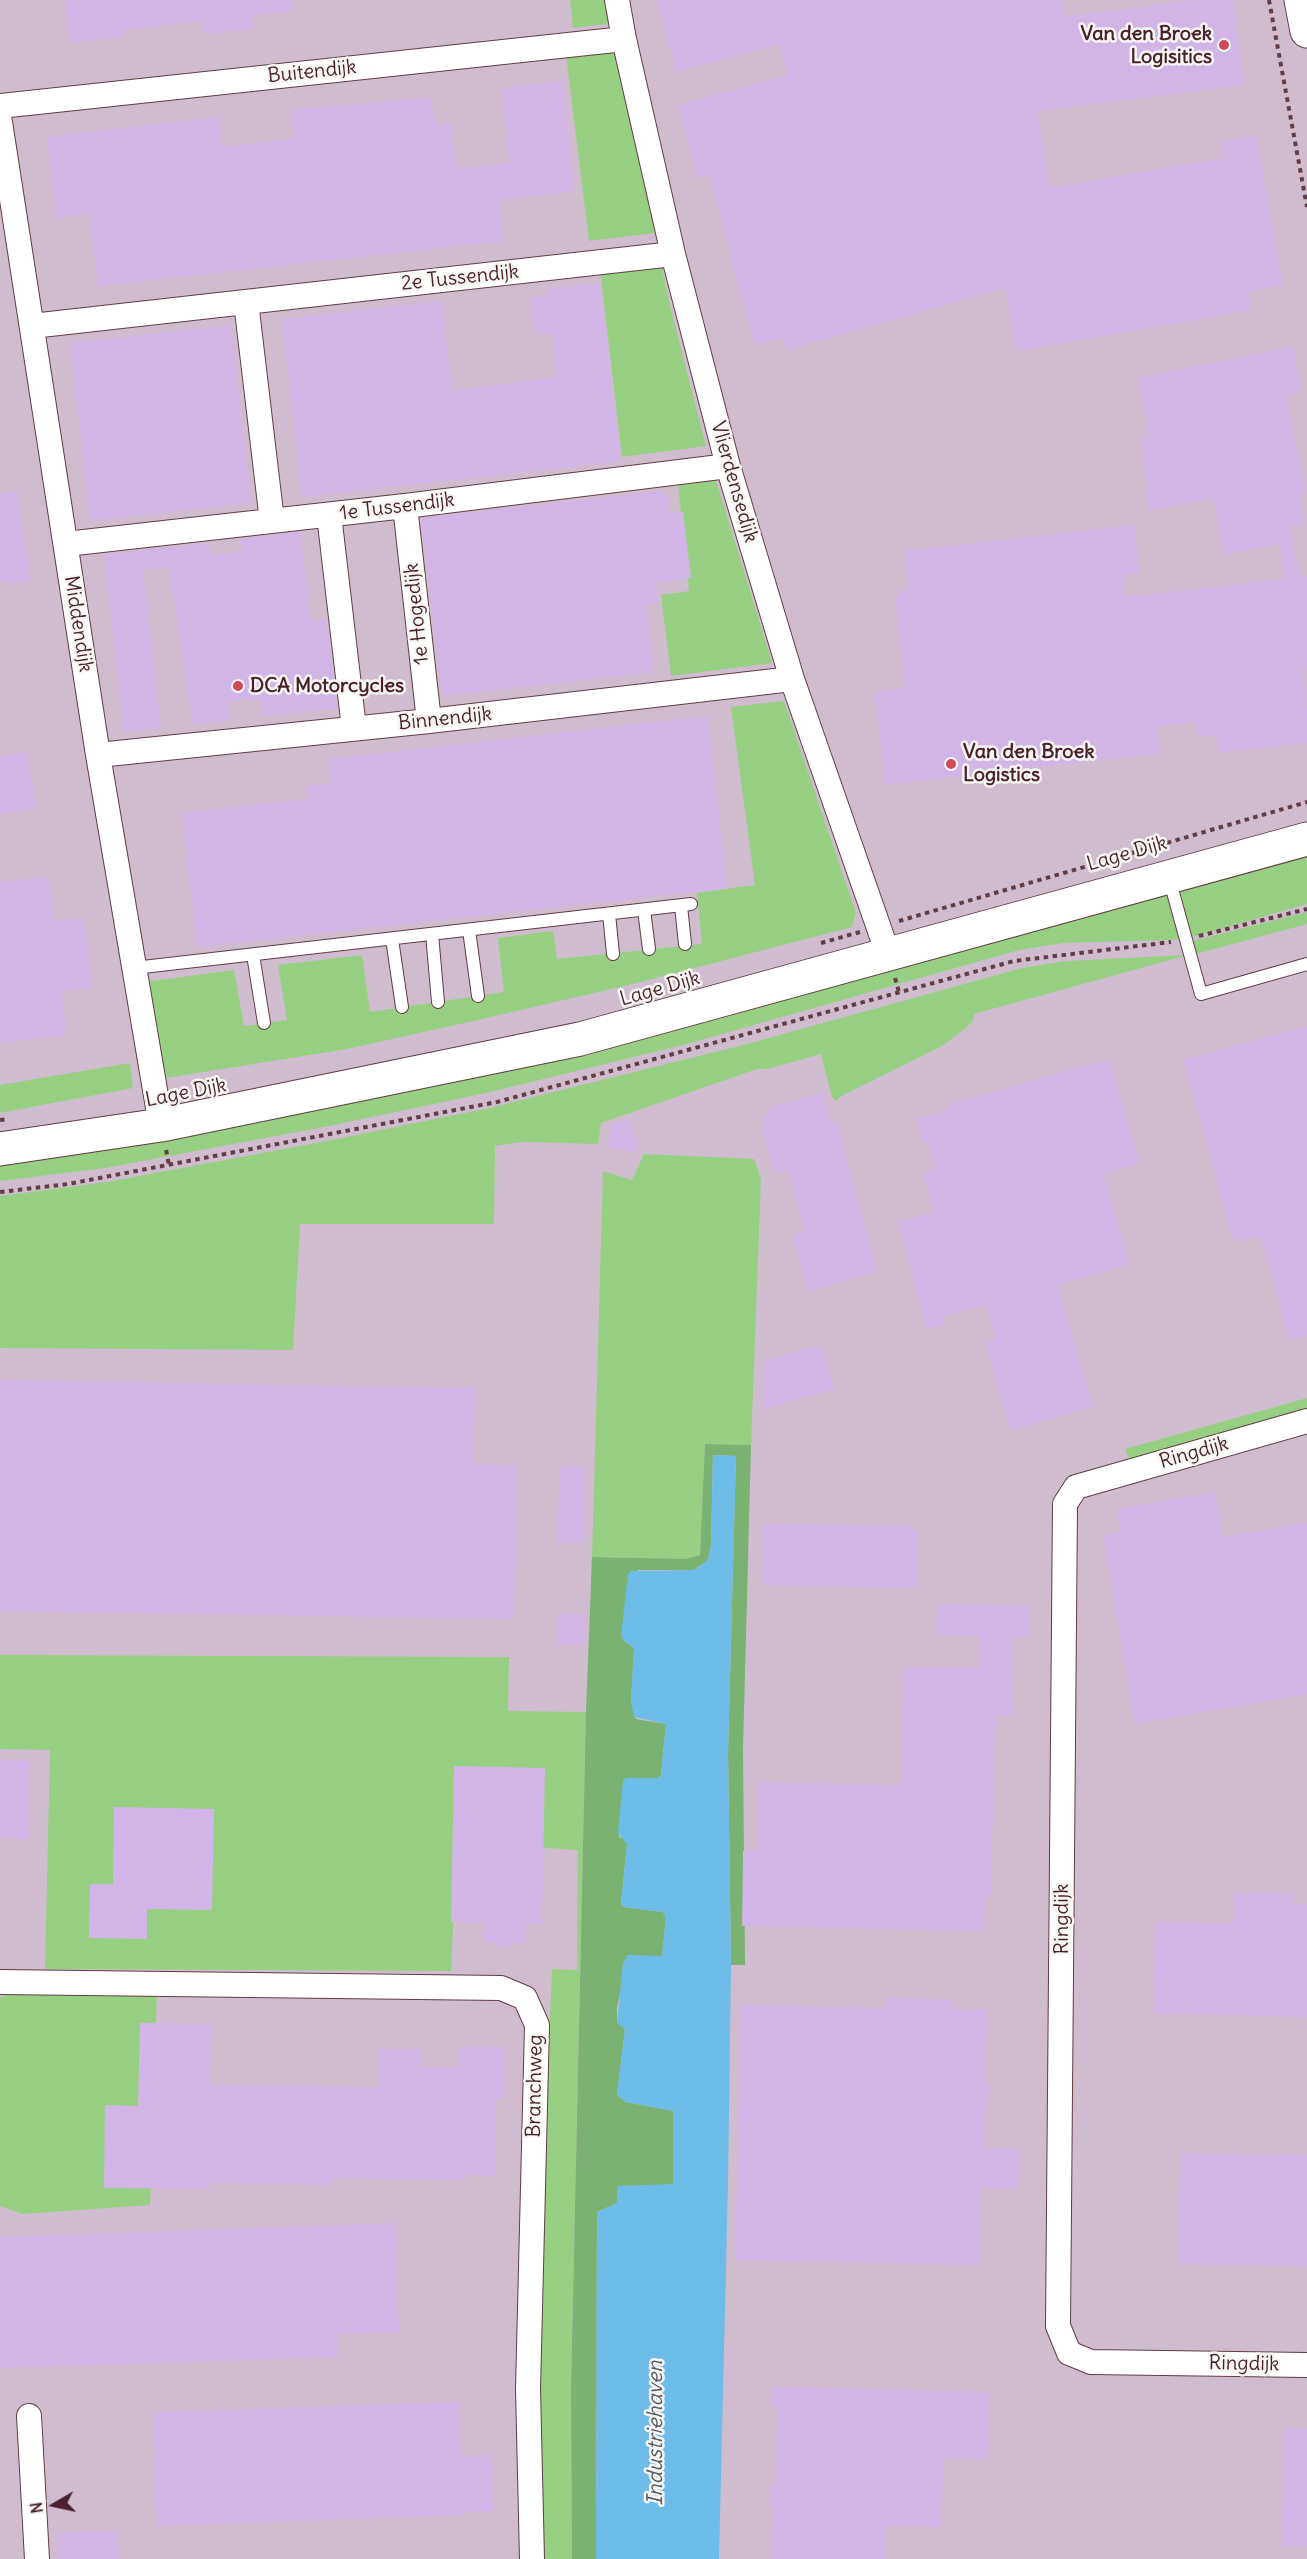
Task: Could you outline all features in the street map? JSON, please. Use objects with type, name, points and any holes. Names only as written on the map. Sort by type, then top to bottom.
[{"type":"main road","points":[[1301,0],[1307,32]]},
{"type":"main road","name":"Lage Dijk","points":[[0,1149],[161,1125],[580,1039],[883,940],[1168,877],[1307,839]]},
{"type":"street","name":"Vlierdensedijk","points":[[617,0],[673,254],[728,466],[792,679],[883,940]]},
{"type":"street","name":"Buitendijk","points":[[0,106],[624,39]]},
{"type":"street","name":"Middendijk","points":[[0,122],[99,755],[161,1125]]},
{"type":"street","name":"2e Tussendijk","points":[[32,326],[673,254]]},
{"type":"street","points":[[246,302],[272,521]]},
{"type":"street","name":"1e Tussendijk","points":[[66,544],[329,515],[728,466]]},
{"type":"street","name":"1e Hogedijk","points":[[405,506],[429,721]]},
{"type":"street","points":[[329,515],[354,728]]},
{"type":"street","name":"Binnendijk","points":[[99,755],[429,721],[792,679]]},
{"type":"street","name":"Ringdijk","points":[[1307,1421],[1076,1487],[1065,1504],[1058,2326],[1069,2352],[1091,2362],[1307,2365]]},
{"type":"street","name":"Branchweg","points":[[0,1982],[501,1988],[525,1998],[537,2025],[528,2389],[532,2559]]},
{"type":"street","points":[[29,2416],[37,2559]]},
{"type":"lane","points":[[1168,877],[1202,994],[1307,964]]},
{"type":"lane","points":[[134,968],[686,905],[685,944]]},
{"type":"lane","points":[[644,910],[649,949]]},
{"type":"lane","points":[[609,914],[613,954]]},
{"type":"lane","points":[[470,930],[478,996]]},
{"type":"lane","points":[[432,934],[438,1002]]},
{"type":"lane","points":[[392,939],[402,1007]]},
{"type":"lane","points":[[253,955],[264,1023]]},
{"type":"path","points":[[1269,0],[1307,207]]},
{"type":"path","name":"Lage Dijk","points":[[810,946],[883,940],[1307,802]]},
{"type":"path","points":[[0,1192],[68,1184],[497,1102],[1014,961],[1162,944],[1307,909]]},
{"type":"path","points":[[0,1120],[11,1119]]},
{"type":"shaded area","points":[[0,0],[1307,0],[1307,2559],[0,2559]]},
{"type":"green space","points":[[570,0],[610,0],[614,23],[573,28]]},
{"type":"green space","points":[[619,49],[655,233],[589,241],[566,55]]},
{"type":"green space","points":[[661,262],[706,446],[622,457],[600,269]]},
{"type":"green space","points":[[716,480],[772,663],[671,676],[661,595],[689,591],[678,484]]},
{"type":"green space","points":[[784,701],[856,913],[852,927],[633,984],[347,1049],[160,1079],[145,982],[234,970],[244,1026],[287,1020],[278,965],[362,955],[370,1012],[504,992],[498,938],[553,931],[557,959],[702,944],[697,893],[755,885],[731,707]]},
{"type":"green space","points":[[1307,853],[1307,904],[1200,935],[1171,940],[1063,943],[1019,950],[683,1045],[486,1093],[329,1126],[105,1168],[0,1181],[0,1165],[103,1151],[263,1121],[514,1066]]},
{"type":"green space","points":[[1307,912],[1307,924],[1192,955],[1189,942]]},
{"type":"green space","points":[[1188,955],[974,1014],[974,1019],[967,1027],[942,1046],[841,1096],[836,1101],[832,1097],[821,1054],[767,1069],[757,1069],[601,1123],[598,1144],[522,1142],[495,1146],[494,1224],[300,1224],[293,1350],[0,1348],[0,1196],[107,1182],[489,1108],[747,1044],[1022,968],[1065,961]]},
{"type":"green space","points":[[130,1063],[133,1088],[0,1113],[0,1085]]},
{"type":"green space","points":[[644,1154],[754,1159],[761,1179],[751,1445],[705,1444],[700,1555],[686,1559],[592,1557],[603,1171],[632,1180]]},
{"type":"green space","points":[[1307,1398],[1307,1415],[1132,1465],[1125,1449]]},
{"type":"green space","points":[[705,1444],[751,1445],[743,1749],[745,1965],[731,1965],[728,1752],[736,1456],[713,1455],[711,1545],[708,1560],[694,1570],[638,1570],[621,1636],[634,1648],[631,1702],[636,1719],[666,1724],[661,1775],[658,1778],[627,1778],[619,1837],[626,1840],[627,1844],[621,1904],[624,1907],[663,1912],[666,1918],[662,1957],[628,1955],[617,2008],[617,2022],[625,2029],[617,2095],[626,2102],[673,2111],[673,2185],[618,2186],[617,2203],[597,2212],[596,2559],[572,2559],[571,2389],[586,1712],[592,1557],[686,1559],[700,1555]]},
{"type":"green space","points":[[0,1655],[509,1657],[508,1711],[586,1712],[571,2389],[572,2559],[544,2559],[539,2389],[542,2213],[552,1969],[577,1970],[578,1850],[457,1842],[451,1971],[45,1969],[50,1750],[0,1749]]},
{"type":"green space","points":[[12,1992],[157,1992],[150,2205],[23,2214],[0,2206],[0,1998]]},
{"type":"water","name":"Industriehaven","points":[[713,1455],[736,1456],[728,1752],[731,1965],[719,2559],[596,2559],[597,2212],[617,2203],[618,2186],[673,2184],[673,2111],[626,2102],[617,2095],[625,2029],[617,2023],[623,1963],[628,1955],[662,1956],[666,1918],[663,1912],[624,1907],[621,1904],[627,1844],[618,1833],[623,1780],[658,1778],[661,1775],[666,1724],[634,1717],[631,1702],[634,1648],[621,1636],[628,1574],[631,1571],[694,1570],[708,1560],[711,1545]]},
{"type":"building","points":[[65,0],[292,0],[293,11],[253,15],[254,28],[205,34],[203,21],[124,30],[124,37],[70,43]]},
{"type":"building","points":[[657,0],[1062,0],[1064,17],[1196,0],[1233,0],[1244,85],[1037,111],[1050,188],[1223,158],[1220,142],[1256,135],[1283,285],[1247,292],[1251,310],[1016,351],[1005,288],[786,350],[783,338],[755,345],[709,175],[697,178],[678,105],[788,75],[780,44],[676,72]]},
{"type":"building","points":[[563,81],[575,191],[499,200],[503,241],[98,286],[90,214],[56,218],[47,137],[219,117],[222,147],[294,139],[291,109],[431,98],[435,125],[451,124],[456,169],[510,163],[501,88]]},
{"type":"building","points":[[600,283],[621,461],[302,497],[282,319],[442,301],[452,391],[557,377],[552,333],[535,335],[530,298],[547,296],[546,289]]},
{"type":"building","points":[[231,325],[251,503],[90,521],[70,343]]},
{"type":"building","points":[[1293,347],[1301,392],[1286,395],[1306,494],[1299,495],[1304,523],[1290,526],[1300,577],[1307,576],[1307,668],[1302,668],[1307,711],[1307,743],[1218,753],[1216,735],[1198,737],[1196,722],[1157,726],[1160,753],[885,785],[875,692],[905,688],[895,598],[909,585],[904,551],[1134,525],[1139,572],[1123,575],[1126,597],[1284,579],[1279,544],[1224,555],[1213,498],[1149,511],[1141,436],[1149,434],[1138,378]]},
{"type":"building","points":[[17,491],[31,581],[10,584],[10,581],[0,582],[0,494]]},
{"type":"building","points":[[661,491],[668,496],[670,513],[683,512],[691,578],[656,582],[658,603],[646,604],[654,672],[442,696],[421,518]]},
{"type":"building","points":[[300,532],[311,621],[327,619],[337,708],[262,716],[260,698],[227,702],[230,720],[193,724],[169,567],[143,570],[161,728],[124,732],[104,554],[209,543],[211,556],[241,552],[240,539]]},
{"type":"building","points":[[708,716],[727,888],[197,947],[182,813],[308,799],[306,786],[331,783],[328,759]]},
{"type":"building","points":[[27,752],[36,808],[0,814],[0,757]]},
{"type":"building","points":[[49,877],[54,921],[84,918],[92,988],[62,991],[66,1035],[0,1043],[0,882]]},
{"type":"building","points":[[1307,1026],[1307,1336],[1290,1341],[1260,1235],[1234,1242],[1183,1060]]},
{"type":"building","points":[[1109,1059],[1139,1163],[1103,1174],[1129,1264],[1057,1285],[1093,1407],[1010,1430],[985,1342],[996,1339],[986,1305],[942,1317],[944,1325],[927,1329],[898,1222],[934,1212],[924,1173],[936,1170],[929,1145],[922,1141],[916,1119],[946,1111],[950,1104]]},
{"type":"building","points":[[822,1093],[831,1124],[837,1122],[877,1272],[808,1291],[793,1236],[805,1232],[788,1170],[775,1173],[761,1124],[771,1107]]},
{"type":"building","points":[[629,1118],[637,1142],[635,1152],[607,1147],[612,1124]]},
{"type":"building","points":[[821,1345],[834,1389],[763,1409],[763,1361]]},
{"type":"building","points":[[0,1380],[475,1388],[473,1464],[516,1465],[514,1619],[0,1611]]},
{"type":"building","points":[[559,1466],[584,1466],[583,1543],[558,1543]]},
{"type":"building","points":[[1215,1492],[1223,1537],[1307,1523],[1307,1694],[1135,1724],[1103,1536],[1121,1532],[1117,1509]]},
{"type":"building","points":[[764,1524],[911,1526],[918,1534],[918,1588],[762,1585]]},
{"type":"building","points":[[937,1604],[1030,1606],[1029,1637],[1012,1637],[1013,1715],[995,1715],[991,1895],[986,1895],[983,1931],[742,1926],[743,1851],[757,1851],[758,1782],[901,1785],[903,1667],[979,1668],[979,1636],[936,1635]]},
{"type":"building","points":[[557,1614],[583,1614],[583,1645],[557,1645]]},
{"type":"building","points":[[0,1760],[30,1761],[29,1839],[0,1838]]},
{"type":"building","points":[[454,1766],[545,1768],[542,1924],[526,1923],[525,1943],[513,1942],[513,1947],[497,1947],[497,1942],[484,1942],[485,1923],[451,1922]]},
{"type":"building","points":[[114,1807],[214,1809],[212,1910],[147,1909],[147,1939],[89,1938],[90,1884],[113,1884]]},
{"type":"building","points":[[1233,1893],[1294,1893],[1293,1904],[1307,1904],[1307,2017],[1154,2013],[1155,1921],[1233,1924]]},
{"type":"building","points":[[886,1998],[951,2000],[951,2009],[987,2010],[985,2085],[991,2086],[984,2118],[983,2148],[1019,2149],[1018,2189],[980,2188],[979,2265],[735,2260],[741,2005],[886,2008]]},
{"type":"building","points":[[140,2023],[211,2024],[210,2085],[380,2087],[380,2049],[422,2049],[422,2067],[459,2067],[460,2047],[503,2047],[503,2098],[496,2098],[495,2176],[466,2175],[466,2180],[332,2178],[332,2185],[209,2183],[209,2189],[104,2188],[105,2105],[138,2106]]},
{"type":"building","points":[[1181,2153],[1307,2155],[1307,2266],[1179,2264]]},
{"type":"building","points":[[396,2223],[399,2332],[337,2334],[337,2357],[0,2368],[0,2237]]},
{"type":"building","points":[[771,2387],[990,2392],[988,2459],[943,2458],[942,2527],[886,2526],[886,2559],[772,2559],[773,2506],[770,2506],[770,2485],[776,2485],[777,2406],[771,2406]]},
{"type":"building","points":[[459,2402],[461,2456],[492,2455],[494,2511],[463,2512],[463,2515],[157,2526],[153,2412]]},
{"type":"building","points":[[1284,2428],[1307,2429],[1307,2546],[1282,2546]]},
{"type":"building","points":[[118,2531],[119,2559],[58,2559],[57,2533]]},
{"type":"place","name":"Van den Broek Logisitics","points":[[1224,45]]},
{"type":"place","name":"DCA Motorcycles","points":[[238,686]]},
{"type":"place","name":"Van den Broek Logistics","points":[[951,764]]}]
